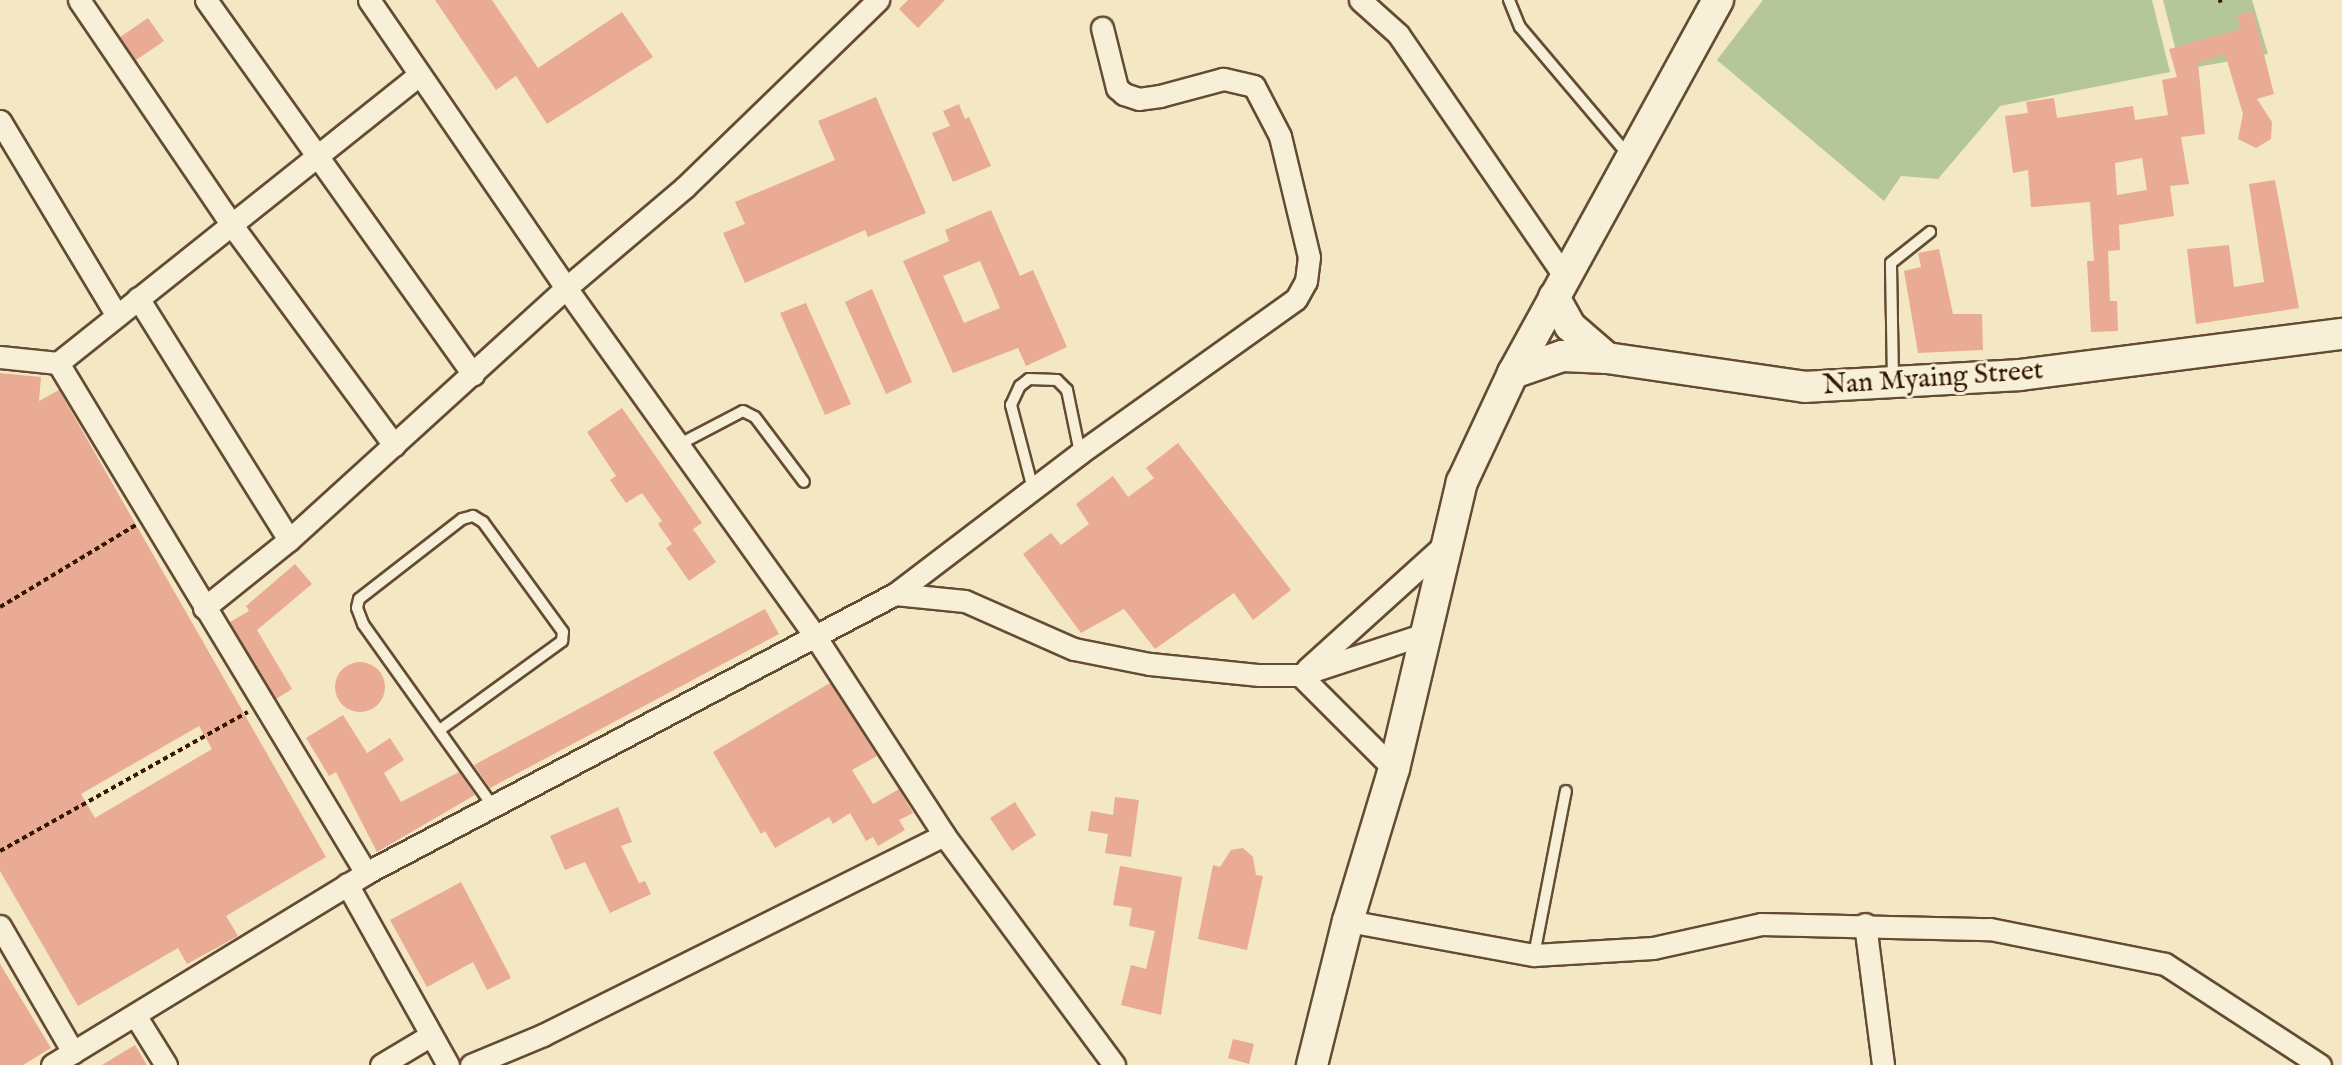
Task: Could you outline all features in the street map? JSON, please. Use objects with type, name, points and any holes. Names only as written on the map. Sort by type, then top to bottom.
[{"type":"street","points":[[79,0],[231,224],[394,445]]},
{"type":"street","points":[[206,0],[473,375]]},
{"type":"street","points":[[369,0],[418,76],[566,288],[815,636],[944,835],[1114,1065]]},
{"type":"street","points":[[204,608],[289,540],[566,288],[685,187],[878,0]]},
{"type":"street","points":[[1360,0],[1398,34],[1559,287],[1570,326],[1606,358]]},
{"type":"street","points":[[1311,1065],[1348,921],[1394,769],[1422,635],[1461,482],[1513,373],[1718,0]]},
{"type":"street","points":[[52,1065],[366,873],[895,594],[1080,453],[1296,299],[1306,281],[1309,257],[1280,136],[1254,86],[1223,79],[1160,96],[1139,99],[1124,94],[1117,88],[1102,28]]},
{"type":"street","points":[[0,357],[58,363],[315,155],[418,76]]},
{"type":"street","points":[[0,121],[117,316]]},
{"type":"street","points":[[138,298],[289,540]]},
{"type":"street","name":"Nan Myaing Street","points":[[1513,373],[1562,356],[1606,358],[1805,387],[1893,383],[2021,375],[2342,334]]},
{"type":"street","points":[[58,363],[366,873]]},
{"type":"street","points":[[1300,675],[1443,546]]},
{"type":"street","points":[[895,594],[965,601],[1074,649],[1150,664],[1300,675],[1422,635]]},
{"type":"street","points":[[1300,675],[1394,769]]},
{"type":"street","points":[[471,1065],[543,1035],[944,835]]},
{"type":"street","points":[[347,884],[448,1065]]},
{"type":"street","points":[[1348,921],[1534,956],[1653,948],[1761,924],[1865,924],[1990,929],[2165,964],[2320,1065]]},
{"type":"street","points":[[1865,924],[1883,1065]]},
{"type":"street","points":[[0,926],[9,962],[73,1052]]},
{"type":"street","points":[[135,1015],[166,1065]]},
{"type":"street","points":[[381,1065],[431,1035]]},
{"type":"lane","points":[[1509,0],[1520,27],[1631,158]]},
{"type":"lane","points":[[1893,383],[1891,263],[1930,232]]},
{"type":"lane","points":[[1034,489],[1011,405],[1020,386],[1041,377],[1056,380],[1067,390],[1080,453]]},
{"type":"lane","points":[[678,444],[743,411],[755,417],[804,482]]},
{"type":"lane","points":[[441,729],[562,641],[555,621],[482,522],[473,516],[462,519],[370,591],[357,608],[362,624],[441,729],[493,806]]},
{"type":"lane","points":[[1534,956],[1566,791]]},
{"type":"path","points":[[0,607],[151,516]]},
{"type":"path","points":[[0,851],[263,704]]},
{"type":"green space","points":[[1763,0],[2152,0],[2170,72],[2000,106],[1938,179],[1901,176],[1884,201],[1717,60]]},
{"type":"green space","points":[[2163,0],[2252,0],[2268,54],[2181,70]]},
{"type":"building","points":[[435,0],[492,0],[538,68],[622,12],[653,57],[547,124],[516,76],[496,90]]},
{"type":"building","points":[[908,0],[945,0],[918,28],[899,9]]},
{"type":"building","points":[[2253,11],[2274,94],[2257,99],[2272,122],[2271,139],[2256,148],[2238,139],[2243,114],[2225,54],[2198,63],[2205,134],[2181,137],[2189,184],[2170,186],[2174,216],[2119,225],[2120,250],[2108,251],[2110,301],[2117,301],[2118,331],[2091,332],[2087,261],[2094,261],[2090,202],[2031,207],[2028,170],[2013,173],[2005,116],[2028,113],[2026,102],[2054,98],[2057,118],[2133,106],[2135,120],[2168,115],[2162,80],[2177,77],[2169,49],[2241,29],[2237,16]],"holes":[[[2142,158],[2147,190],[2117,195],[2115,163]]]},
{"type":"building","points":[[148,18],[164,41],[136,60],[120,37]]},
{"type":"building","points":[[876,97],[926,213],[868,237],[865,230],[745,283],[723,233],[745,224],[735,202],[835,160],[818,121]]},
{"type":"building","points":[[959,104],[965,119],[969,117],[991,166],[953,182],[932,133],[950,126],[943,111]]},
{"type":"building","points":[[2275,180],[2299,308],[2196,324],[2187,249],[2229,245],[2234,287],[2264,282],[2249,184]]},
{"type":"building","points":[[991,210],[1020,276],[1033,270],[1067,347],[1026,366],[1018,348],[953,373],[903,261],[949,241],[945,230]],"holes":[[[980,261],[1000,308],[964,323],[943,276]]]},
{"type":"building","points":[[1939,249],[1953,314],[1982,314],[1983,350],[1918,353],[1904,271],[1921,267],[1918,253]]},
{"type":"building","points":[[872,289],[912,382],[886,394],[845,302]]},
{"type":"building","points":[[806,303],[851,404],[825,415],[780,313]]},
{"type":"building","points":[[0,373],[41,377],[39,401],[59,390],[326,857],[226,916],[238,936],[187,964],[178,948],[78,1006],[0,871]],"holes":[[[199,726],[212,749],[95,818],[81,794]]]},
{"type":"building","points":[[622,408],[702,523],[693,529],[716,562],[689,581],[666,548],[672,544],[658,524],[662,521],[642,493],[626,503],[610,480],[616,476],[587,432]]},
{"type":"building","points":[[1178,443],[1291,590],[1253,620],[1234,593],[1155,649],[1124,609],[1081,633],[1023,554],[1051,533],[1061,545],[1089,524],[1076,504],[1113,476],[1128,497],[1154,478],[1146,468]]},
{"type":"building","points":[[295,564],[312,584],[257,630],[292,689],[276,699],[230,622],[249,611],[246,606]]},
{"type":"building","points":[[765,609],[779,634],[490,788],[474,765]]},
{"type":"building","points":[[360,662],[378,669],[385,687],[378,705],[360,712],[342,705],[335,687],[342,669]]},
{"type":"building","points":[[830,683],[877,756],[852,770],[873,804],[899,789],[913,813],[899,820],[905,830],[878,846],[873,837],[866,841],[850,813],[833,824],[829,817],[775,848],[765,831],[761,834],[713,752]]},
{"type":"building","points":[[343,715],[367,753],[390,738],[404,760],[384,773],[401,802],[459,772],[475,795],[377,852],[336,772],[329,776],[306,738]]},
{"type":"building","points":[[1115,797],[1139,800],[1131,857],[1105,853],[1108,834],[1088,831],[1091,811],[1113,815]]},
{"type":"building","points":[[1015,802],[1036,835],[1012,851],[990,818]]},
{"type":"building","points":[[618,807],[632,842],[621,846],[639,883],[645,881],[651,894],[610,913],[585,862],[565,870],[550,836]]},
{"type":"building","points":[[1243,848],[1253,857],[1256,875],[1263,876],[1247,950],[1198,939],[1213,865],[1220,867],[1231,850]]},
{"type":"building","points":[[1120,866],[1182,877],[1161,1015],[1121,1005],[1131,965],[1146,969],[1155,931],[1129,926],[1132,908],[1113,905]]},
{"type":"building","points":[[461,882],[511,978],[487,990],[473,962],[427,987],[390,920]]},
{"type":"building","points":[[0,964],[51,1048],[23,1065],[0,1065]]},
{"type":"building","points":[[1233,1039],[1254,1044],[1249,1064],[1228,1058]]},
{"type":"building","points":[[135,1045],[147,1065],[102,1065]]}]
